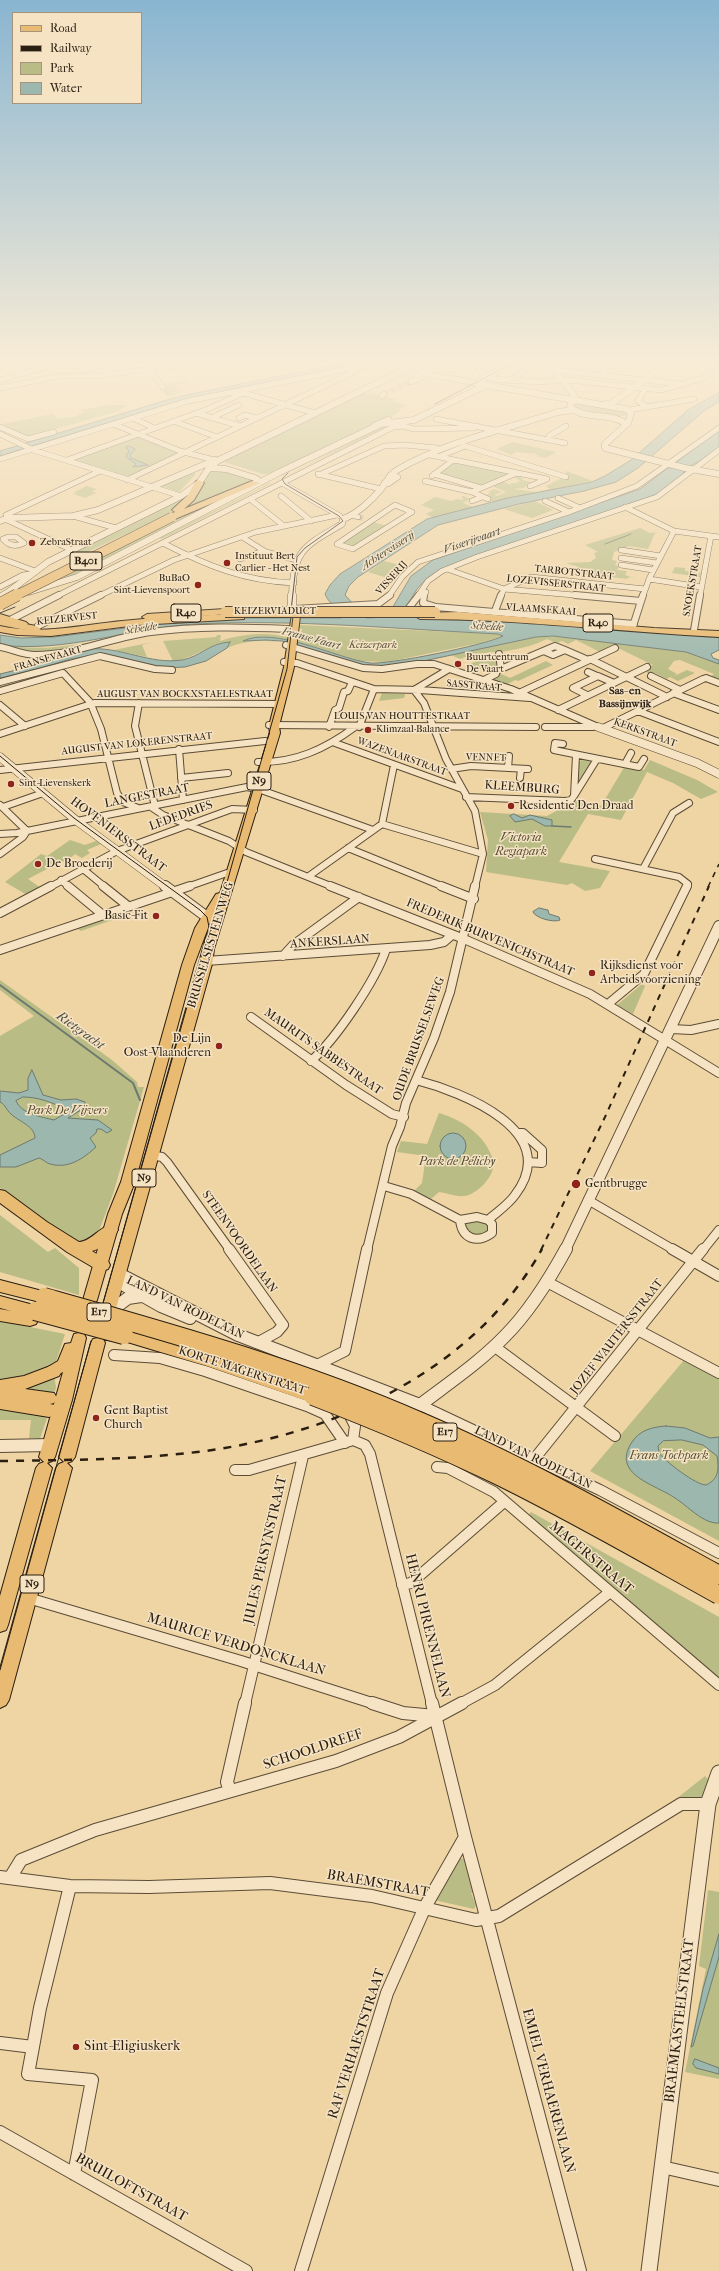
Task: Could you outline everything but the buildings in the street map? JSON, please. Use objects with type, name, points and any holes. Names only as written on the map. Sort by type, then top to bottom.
[{"type":"highway","name":"B401","points":[[0,605],[169,517],[187,502],[202,479]]},
{"type":"highway","points":[[169,517],[258,482]]},
{"type":"highway","name":"B401","points":[[0,599],[169,517]]},
{"type":"highway","name":"KEIZERVIADUCT","points":[[147,617],[432,610]]},
{"type":"highway","name":"R40","points":[[167,617],[225,614]]},
{"type":"highway","name":"R40","points":[[2,621],[36,629]]},
{"type":"highway","points":[[0,1195],[100,1268]]},
{"type":"highway","points":[[0,1200],[82,1263],[100,1268]]},
{"type":"highway","name":"N9","points":[[73,1248],[84,1248],[94,1245],[110,1230]]},
{"type":"highway","name":"E17","points":[[0,1286],[36,1309],[105,1337],[124,1335],[286,1386],[420,1440],[543,1498],[719,1595]]},
{"type":"highway","name":"E17","points":[[0,1302],[225,1349],[382,1405],[473,1444],[554,1484],[719,1575]]},
{"type":"highway","points":[[0,1315],[36,1309]]},
{"type":"highway","points":[[0,1386],[26,1382],[53,1371]]},
{"type":"highway","points":[[0,1392],[56,1405]]},
{"type":"highway","points":[[0,1402],[56,1405]]},
{"type":"main road","points":[[115,620],[196,610],[291,627],[332,608],[432,610]]},
{"type":"main road","name":"VLAAMSEKAAI","points":[[432,610],[466,616],[682,632],[719,632]]},
{"type":"main road","name":"VLAAMSEKAAI","points":[[432,610],[719,632]]},
{"type":"main road","points":[[137,622],[194,617],[291,627],[322,617],[466,616]]},
{"type":"main road","name":"KEIZERVIADUCT","points":[[115,620],[147,617]]},
{"type":"main road","name":"R40","points":[[137,622],[167,617]]},
{"type":"main road","name":"KEIZERVEST","points":[[74,629],[115,620]]},
{"type":"main road","name":"KEIZERVEST","points":[[0,629],[31,634],[137,622]]},
{"type":"main road","name":"BRUSSELSESTEENWEG","points":[[113,1306],[118,1278],[151,1155],[206,961],[212,918],[250,810],[265,741],[272,726],[278,703],[291,627]]},
{"type":"main road","name":"R40","points":[[36,629],[74,629]]},
{"type":"main road","name":"BRUSSELSESTEENWEG","points":[[260,762],[275,733],[272,726]]},
{"type":"main road","name":"BRUSSELSESTEENWEG","points":[[90,1300],[110,1230],[128,1182],[188,965],[201,928],[212,918],[237,846]]},
{"type":"main road","points":[[100,1268],[118,1278]]},
{"type":"main road","name":"N9","points":[[0,1624],[47,1457],[56,1405],[79,1338],[71,1346],[64,1364],[53,1371]]},
{"type":"main road","name":"N9","points":[[0,1700],[98,1344]]},
{"type":"main road","points":[[56,1405],[72,1409],[81,1403]]},
{"type":"street","points":[[94,469],[181,496]]},
{"type":"street","points":[[127,480],[149,469]]},
{"type":"street","points":[[4,518],[73,516],[98,510],[194,469]]},
{"type":"street","points":[[0,599],[15,589],[33,573],[72,550],[181,496],[202,479],[208,469]]},
{"type":"street","points":[[225,469],[252,476],[258,480],[258,482]]},
{"type":"street","points":[[0,605],[23,594],[62,582],[197,516],[258,482],[286,469]]},
{"type":"street","points":[[2,621],[163,543],[309,469]]},
{"type":"street","points":[[319,475],[332,469]]},
{"type":"street","points":[[36,629],[160,566],[188,555],[284,526],[355,516],[383,486],[390,475],[401,469]]},
{"type":"street","points":[[441,469],[425,481],[472,492],[488,499]]},
{"type":"street","points":[[495,469],[547,479]]},
{"type":"street","points":[[541,469],[566,476]]},
{"type":"street","name":"VISSERIJ","points":[[332,608],[372,606],[385,601],[402,577],[418,562],[580,508],[637,486],[661,469]]},
{"type":"street","points":[[689,469],[719,477]]},
{"type":"street","points":[[408,609],[414,604],[422,590],[435,576],[447,569],[477,557],[664,494],[694,470]]},
{"type":"street","points":[[4,518],[100,471]]},
{"type":"street","points":[[305,471],[319,475],[383,486]]},
{"type":"street","points":[[183,474],[194,472],[202,479]]},
{"type":"street","points":[[472,492],[517,473]]},
{"type":"street","points":[[530,486],[557,474]]},
{"type":"street","points":[[708,474],[719,474]]},
{"type":"street","points":[[432,475],[447,477],[481,488]]},
{"type":"street","points":[[432,475],[441,480]]},
{"type":"street","points":[[435,484],[447,477]]},
{"type":"street","points":[[282,483],[340,517],[342,524],[306,548],[296,560],[291,627]]},
{"type":"street","points":[[281,496],[311,521]]},
{"type":"street","points":[[472,501],[482,497]]},
{"type":"street","points":[[558,498],[580,508]]},
{"type":"street","points":[[250,499],[284,526]]},
{"type":"street","points":[[545,500],[569,512]]},
{"type":"street","points":[[395,505],[412,512],[353,549],[337,544],[372,521],[395,505]]},
{"type":"street","points":[[625,508],[674,530],[719,537]]},
{"type":"street","points":[[73,516],[116,528]]},
{"type":"street","points":[[4,518],[72,550]]},
{"type":"street","points":[[365,519],[378,522]]},
{"type":"street","points":[[384,524],[390,525]]},
{"type":"street","points":[[634,626],[649,579],[674,530]]},
{"type":"street","points":[[19,539],[34,533]]},
{"type":"street","name":"SNOEKSTRAAT","points":[[694,630],[711,536]]},
{"type":"street","points":[[242,538],[263,551],[296,560]]},
{"type":"street","points":[[163,543],[204,564],[262,582],[294,583]]},
{"type":"street","points":[[621,550],[660,556]]},
{"type":"street","points":[[240,559],[263,551]]},
{"type":"street","points":[[0,558],[36,574],[41,578],[62,582]]},
{"type":"street","points":[[621,558],[657,563]]},
{"type":"street","points":[[621,565],[653,570]]},
{"type":"street","name":"LOZEVISSERSTRAAT","points":[[447,569],[504,589],[641,601]]},
{"type":"street","points":[[0,587],[23,575],[33,573]]},
{"type":"street","points":[[432,610],[422,599],[432,584],[435,576]]},
{"type":"street","name":"TARBOTSTRAAT","points":[[504,589],[529,577],[645,589]]},
{"type":"street","points":[[649,579],[701,587]]},
{"type":"street","points":[[564,594],[567,581]]},
{"type":"street","points":[[495,611],[504,589]]},
{"type":"street","points":[[418,597],[418,604],[432,610]]},
{"type":"street","points":[[350,601],[358,606]]},
{"type":"street","name":"VLAAMSEKAAI","points":[[432,610],[436,607],[495,611],[634,626]]},
{"type":"street","name":"KERKSTRAAT","points":[[0,647],[22,654],[43,655],[132,635],[191,627],[291,627],[363,668],[382,669],[417,664],[434,664],[484,680],[532,698],[600,728],[697,763],[719,774]]},
{"type":"street","points":[[484,680],[501,669],[555,646],[589,660],[666,697]]},
{"type":"street","points":[[519,693],[616,648]]},
{"type":"street","points":[[499,654],[501,669]]},
{"type":"street","name":"FRANSEVAART","points":[[0,682],[92,657],[172,670]]},
{"type":"street","name":"SASSTRAAT","points":[[286,662],[374,689],[414,690],[523,699],[532,698]]},
{"type":"street","points":[[575,666],[614,683]]},
{"type":"street","points":[[558,710],[647,667]]},
{"type":"street","points":[[414,690],[449,669]]},
{"type":"street","points":[[0,691],[63,673],[90,704],[101,729],[117,793],[123,802],[139,808]]},
{"type":"street","points":[[587,695],[573,688],[597,676]]},
{"type":"street","points":[[651,676],[680,690]]},
{"type":"street","points":[[600,728],[706,678],[719,683]]},
{"type":"street","points":[[329,727],[335,710],[339,708],[342,697],[352,682]]},
{"type":"street","points":[[260,762],[277,762],[316,752],[335,742],[357,727],[374,689]]},
{"type":"street","name":"OUDE BRUSSELSEWEG","points":[[313,1363],[345,1351],[362,1269],[384,1186],[392,1146],[404,1117],[406,1103],[434,1038],[450,992],[474,899],[483,854],[479,826],[451,769],[424,703],[414,690]]},
{"type":"street","points":[[673,693],[719,710]]},
{"type":"street","points":[[139,703],[135,726],[153,806]]},
{"type":"street","name":"AUGUST VAN BOCKXSTAELESTRAAT","points":[[0,734],[90,704],[278,703]]},
{"type":"street","points":[[0,705],[26,726]]},
{"type":"street","points":[[638,711],[719,742]]},
{"type":"street","name":"LOUIS VAN HOUTTESTRAAT","points":[[272,726],[536,728],[542,730],[545,727],[600,728]]},
{"type":"street","name":"AUGUST VAN LOKERENSTRAAT","points":[[0,770],[11,767],[265,741]]},
{"type":"street","name":"WAZENAARSTRAAT","points":[[335,742],[462,789]]},
{"type":"street","points":[[563,744],[555,743],[554,750],[639,767],[644,759]]},
{"type":"street","points":[[179,749],[183,800]]},
{"type":"street","points":[[625,764],[631,753]]},
{"type":"street","name":"KLEEMBURG","points":[[574,796],[576,755]]},
{"type":"street","points":[[508,768],[509,756]]},
{"type":"street","name":"HOVENIERSSTRAAT","points":[[0,757],[76,821],[212,918]]},
{"type":"street","name":"KLEEMBURG","points":[[466,797],[571,800],[597,759]]},
{"type":"street","points":[[382,824],[394,765]]},
{"type":"street","name":"VENNET","points":[[451,769],[471,766],[524,769],[520,778]]},
{"type":"street","points":[[181,778],[228,773]]},
{"type":"street","points":[[254,788],[372,830]]},
{"type":"street","name":"LANGESTRAAT","points":[[0,834],[27,831],[139,808],[254,788]]},
{"type":"street","points":[[0,854],[23,837],[27,831],[1,806],[43,793]]},
{"type":"street","points":[[642,869],[673,813],[689,803]]},
{"type":"street","name":"FREDERIK BURVENICHSTRAAT","points":[[153,806],[163,815],[190,824],[237,846],[578,988],[608,1004],[719,1073]]},
{"type":"street","name":"LEDEDRIES","points":[[0,913],[117,851],[232,809],[250,810]]},
{"type":"street","points":[[309,876],[382,824],[483,854]]},
{"type":"street","points":[[348,848],[474,899]]},
{"type":"street","points":[[595,859],[682,878],[688,882],[689,886],[644,974],[637,982],[608,1004]]},
{"type":"street","points":[[83,869],[128,906]]},
{"type":"street","points":[[0,950],[172,890],[227,873]]},
{"type":"street","points":[[61,880],[103,914]]},
{"type":"street","points":[[283,956],[293,946],[359,897]]},
{"type":"street","name":"HOVENIERSSTRAAT","points":[[192,905],[192,908],[200,917],[201,928]]},
{"type":"street","points":[[420,1405],[494,1347],[514,1327],[547,1282],[570,1241],[588,1200],[666,1040],[719,926]]},
{"type":"street","name":"ANKERSLAAN","points":[[206,961],[434,945],[444,942],[452,935]]},
{"type":"street","points":[[311,1061],[320,1055],[334,1035],[382,961],[386,949]]},
{"type":"street","name":"MAURITS SABBESTRAAT","points":[[251,1017],[311,1061],[392,1114],[404,1117]]},
{"type":"street","points":[[671,1029],[691,1030],[719,1024]]},
{"type":"street","points":[[158,1069],[174,1070]]},
{"type":"street","points":[[416,1080],[445,1086],[481,1103],[499,1115],[518,1133],[526,1151],[528,1162],[525,1181],[519,1192],[510,1203],[488,1220]]},
{"type":"street","points":[[518,1133],[523,1133],[542,1150],[542,1163],[528,1162]]},
{"type":"street","points":[[526,1151],[542,1150]]},
{"type":"street","name":"STEENVOORDELAAN","points":[[151,1155],[162,1157],[167,1162],[283,1325],[277,1332],[254,1342]]},
{"type":"street","points":[[384,1186],[411,1194],[460,1220],[477,1217],[488,1220],[492,1224],[492,1233],[488,1237],[476,1240],[464,1235],[461,1231],[460,1220]]},
{"type":"street","points":[[588,1200],[719,1276]]},
{"type":"street","name":"JOZEF WAUTERSSTRAAT","points":[[534,1458],[578,1407],[637,1329],[719,1230]]},
{"type":"street","name":"LAND VAN RODELAAN","points":[[118,1278],[141,1296],[173,1312],[224,1333],[313,1363],[420,1405],[534,1458],[719,1553]]},
{"type":"street","name":"LAND VAN RODELAAN","points":[[118,1278],[254,1342]]},
{"type":"street","points":[[547,1282],[719,1373]]},
{"type":"street","name":"BRUSSELSESTEENWEG","points":[[113,1306],[128,1298],[141,1296]]},
{"type":"street","points":[[494,1347],[578,1407],[615,1436]]},
{"type":"street","name":"KORTE MAGERSTRAAT","points":[[114,1355],[160,1358],[205,1371],[307,1406],[325,1414],[349,1442]]},
{"type":"street","points":[[235,1470],[250,1470],[349,1442],[356,1433],[352,1418],[313,1363]]},
{"type":"street","name":"HENRI PIRENNELAAN","points":[[349,1442],[365,1445],[368,1449],[436,1716],[465,1837],[488,1918]]},
{"type":"street","points":[[0,1446],[47,1457]]},
{"type":"street","name":"JULES PERSYNSTRAAT","points":[[230,1791],[227,1782],[253,1664],[303,1456]]},
{"type":"street","name":"MAGERSTRAAT","points":[[437,1467],[448,1468],[489,1489],[719,1685]]},
{"type":"street","points":[[402,1585],[411,1583],[504,1502]]},
{"type":"street","name":"SCHOOLDREEF","points":[[5,1878],[22,1860],[95,1830],[336,1761],[399,1737],[495,1685],[527,1661],[610,1592]]},
{"type":"street","name":"MAURICE VERDONCKLAAN","points":[[28,1598],[253,1664],[403,1713],[436,1716]]},
{"type":"street","name":"BRAEMKASTEELSTRAAT","points":[[649,2271],[708,1804],[719,1774]]},
{"type":"street","name":"BRAEMSTRAAT","points":[[5,1878],[26,1882],[70,1886],[149,1887],[270,1883],[317,1888],[425,1907],[476,1920],[499,1916],[681,1804],[708,1804]]},
{"type":"street","name":"RAF VERHAESTSTRAAT","points":[[301,2271],[387,1993],[425,1907],[465,1837]]},
{"type":"street","points":[[70,1886],[40,2008],[28,2074],[92,2080],[74,2174]]},
{"type":"street","name":"EMIEL VERHAERENLAAN","points":[[488,1918],[580,2271]]},
{"type":"street","points":[[0,2044],[33,2047]]},
{"type":"street","name":"BRUILOFTSTRAAT","points":[[0,2132],[246,2271]]},
{"type":"street","points":[[662,2167],[719,2180]]},
{"type":"green space","points":[[97,469],[146,469],[128,478],[105,471],[108,470],[107,469],[104,471]]},
{"type":"green space","points":[[216,469],[254,481],[183,510],[211,470]]},
{"type":"green space","points":[[247,469],[281,469],[271,474],[262,474]]},
{"type":"green space","points":[[303,469],[306,469],[286,479],[283,479]]},
{"type":"green space","points":[[443,469],[490,469],[510,473],[512,475],[481,487],[438,473]]},
{"type":"green space","points":[[566,471],[593,481],[493,502],[483,496],[491,493],[488,492],[494,489],[502,492],[494,495],[497,496],[506,492],[490,485],[501,481],[512,485],[510,483],[519,483],[516,481],[522,482],[512,476],[523,475],[519,476],[524,479],[522,480],[531,482],[526,484],[530,485],[523,488],[513,489],[537,492],[550,489],[546,486],[566,476]]},
{"type":"green space","points":[[192,473],[196,474],[179,492],[161,486]]},
{"type":"green space","points":[[272,483],[162,539],[159,538]]},
{"type":"green space","points":[[87,486],[97,489],[92,491],[96,493],[85,498],[74,494],[76,493],[74,492]]},
{"type":"green space","points":[[190,493],[178,507],[168,514],[77,557],[69,554]]},
{"type":"green space","points":[[236,493],[77,574],[64,577],[189,511]]},
{"type":"green space","points":[[463,496],[471,499],[463,503],[473,507],[433,518],[426,514],[434,510],[421,505],[435,497],[451,501],[464,499],[461,497]]},
{"type":"green space","points":[[535,501],[553,510],[532,518],[504,509]]},
{"type":"green space","points":[[372,522],[388,526],[353,548],[340,544]]},
{"type":"green space","points":[[640,528],[650,533],[659,532],[655,533],[648,549],[629,546],[614,552],[612,560],[617,561],[615,565],[619,566],[617,570],[627,571],[625,575],[635,578],[629,577],[627,579],[603,576],[601,580],[598,580],[599,575],[573,572],[579,567],[566,563],[590,562],[596,558],[594,553],[598,552],[585,545]]},
{"type":"green space","points":[[384,561],[408,567],[394,580],[368,572]]},
{"type":"green space","points":[[675,567],[685,568],[685,571],[701,573],[700,577],[672,573]]},
{"type":"green space","points":[[193,624],[282,625],[282,627],[139,633]]},
{"type":"green space","name":"Keizerpark","points":[[299,625],[498,634],[503,636],[480,643],[387,662],[362,661],[282,639],[266,638],[243,641],[266,640],[282,642],[254,641],[241,643],[227,648],[229,642],[222,643],[181,660],[173,661],[163,641],[216,637],[217,635],[221,635],[220,641],[241,636],[260,634],[289,637],[299,640],[302,629],[299,628]]},
{"type":"green space","points":[[560,636],[686,652],[719,664],[719,682],[709,678],[714,674],[680,660],[674,661],[668,669],[677,674],[672,677],[687,670],[695,673],[678,681],[670,677],[667,679],[655,673],[652,675],[642,670],[653,665],[618,648],[614,647],[602,653],[576,640],[568,644],[562,641],[556,643],[547,639],[518,649],[477,654],[460,659],[451,655],[536,637]]},
{"type":"green space","points":[[101,640],[34,654],[0,645],[27,648],[48,648]]},
{"type":"green space","points":[[153,642],[142,645],[147,657],[114,650]]},
{"type":"green space","points":[[497,659],[498,669],[493,673],[469,665],[476,661]]},
{"type":"green space","points":[[546,661],[553,665],[506,685],[490,679],[499,675],[499,673],[510,678]]},
{"type":"green space","points":[[382,693],[405,695],[404,698],[379,701]]},
{"type":"green space","points":[[583,759],[592,762],[577,787],[579,762]]},
{"type":"green space","name":"Victoria Regiapark","points":[[650,760],[697,780],[718,792],[701,799],[673,783],[647,772],[621,820],[588,814],[559,862],[610,871],[600,888],[585,891],[572,883],[567,885],[486,872],[488,840],[480,812],[547,816],[558,810],[553,803],[573,805],[576,801],[601,806],[625,766],[644,770]]},
{"type":"green space","points":[[70,840],[85,845],[96,841],[101,844],[87,850],[90,853],[82,858],[75,854],[66,862],[62,861],[28,879],[41,888],[27,895],[5,882],[41,854],[47,856]]},
{"type":"green space","points":[[109,917],[118,918],[81,931],[76,928]]},
{"type":"green space","name":"Park De Vijvers","points":[[0,980],[112,1060],[137,1082],[138,1087],[144,1087],[113,1194],[97,1236],[90,1236],[85,1242],[79,1245],[0,1188],[0,1036],[34,1016],[0,990]]},
{"type":"green space","points":[[642,984],[645,986],[633,1014],[617,1005]]},
{"type":"green space","name":"Park de Pélichy","points":[[439,1113],[457,1120],[479,1136],[490,1151],[493,1160],[489,1161],[489,1166],[493,1166],[487,1181],[474,1193],[461,1196],[439,1192],[430,1200],[413,1192],[422,1183],[426,1156],[397,1152],[401,1141],[427,1144]]},
{"type":"green space","points":[[0,1215],[48,1252],[55,1248],[79,1268],[79,1295],[0,1272]]},
{"type":"green space","points":[[481,1220],[488,1224],[489,1231],[483,1236],[469,1235],[465,1225],[467,1222]]},
{"type":"green space","points":[[0,1321],[65,1334],[54,1368],[37,1376],[0,1382]]},
{"type":"green space","name":"Frans Tochpark","points":[[685,1359],[719,1375],[719,1541],[590,1471]]},
{"type":"green space","points":[[54,1374],[56,1388],[53,1396],[20,1388]]},
{"type":"green space","points":[[0,1409],[39,1415],[47,1418],[40,1439],[29,1438],[31,1420],[0,1420]]},
{"type":"green space","points":[[531,1512],[719,1617],[719,1678],[528,1515]]},
{"type":"green space","points":[[705,1776],[710,1781],[703,1798],[678,1801],[676,1799]]},
{"type":"green space","points":[[467,1858],[475,1892],[471,1893],[476,1905],[474,1909],[434,1900],[459,1859]]},
{"type":"green space","points":[[708,1890],[719,1892],[719,2079],[685,2072],[706,1969],[699,1966]]},
{"type":"water","name":"Achtervisserij","points":[[616,469],[636,469],[616,482],[584,491],[519,504],[438,525],[358,577],[349,586],[345,595],[366,618],[387,617],[411,576],[433,560],[640,489],[667,469],[684,469],[682,470],[687,473],[683,473],[686,474],[660,493],[448,566],[425,580],[411,599],[405,617],[560,624],[719,637],[719,650],[711,654],[713,658],[719,660],[719,664],[686,652],[553,636],[536,637],[400,666],[364,667],[282,641],[243,641],[256,637],[271,637],[305,644],[356,660],[370,663],[380,663],[437,654],[493,640],[503,636],[498,634],[308,624],[195,624],[170,626],[49,646],[25,647],[0,645],[0,635],[21,638],[54,637],[204,618],[341,618],[344,616],[329,601],[325,594],[330,585],[340,574],[427,519],[508,498],[592,482]]},
{"type":"water","name":"Schelde","points":[[230,642],[227,648],[206,661],[185,667],[162,668],[93,655],[71,659],[0,680],[0,674],[65,653],[88,649],[112,650],[147,658],[170,661],[182,660],[194,656],[210,647]]},
{"type":"water","points":[[514,814],[522,818],[530,815],[552,820],[552,826],[545,826],[532,819],[515,822],[510,816]]},
{"type":"water","points":[[539,908],[548,910],[549,914],[559,917],[560,920],[549,920],[537,916],[533,912]]},
{"type":"water","points":[[32,1070],[43,1095],[61,1100],[76,1099],[85,1102],[84,1108],[68,1118],[98,1120],[112,1130],[107,1133],[101,1129],[97,1129],[96,1133],[90,1138],[96,1147],[80,1159],[69,1164],[50,1164],[39,1158],[16,1167],[0,1167],[0,1155],[35,1138],[32,1130],[26,1124],[14,1117],[0,1102],[0,1091],[19,1093],[28,1090],[28,1079]],"holes":[[[23,1097],[45,1100],[66,1110],[64,1114],[54,1120],[38,1116],[22,1109],[16,1101]]]},
{"type":"water","points":[[453,1133],[462,1137],[466,1146],[462,1155],[453,1159],[444,1155],[440,1146],[444,1137]]},
{"type":"water","points":[[661,1426],[685,1428],[710,1438],[719,1437],[719,1523],[713,1523],[701,1518],[675,1498],[638,1478],[631,1471],[627,1463],[627,1453],[632,1442],[643,1432],[651,1428]],"holes":[[[682,1440],[703,1445],[717,1456],[718,1461],[716,1477],[706,1485],[695,1481],[674,1467],[659,1453],[658,1446],[663,1441]]]},
{"type":"water","points":[[719,1934],[719,1957],[693,2046],[691,2047],[703,1989]]},
{"type":"water","points":[[695,2059],[719,2068],[719,2074],[696,2068],[693,2064]]},
{"type":"waterway","points":[[605,544],[631,534]]},
{"type":"waterway","points":[[552,826],[571,827]]},
{"type":"waterway","name":"Rietgracht","points":[[0,985],[133,1083],[140,1100]]},
{"type":"tunnel","points":[[358,517],[365,519]]},
{"type":"tram line","points":[[288,473],[282,479],[285,484],[339,516],[343,521],[305,548],[297,557],[291,611]]},
{"type":"tram line","points":[[0,613],[15,607]]},
{"type":"tram line","points":[[103,1303],[209,929],[222,900],[287,669],[293,616]]},
{"type":"tram line","points":[[0,756],[74,818],[200,910],[207,917],[209,927]]},
{"type":"tram line","points":[[0,1670],[91,1341]]},
{"type":"railway","points":[[708,887],[719,864]]},
{"type":"railway","points":[[541,1250],[605,1117],[709,886]]},
{"type":"railway","points":[[0,1461],[123,1458],[197,1452],[248,1444],[298,1431],[347,1413],[394,1391],[438,1363],[478,1330],[513,1292],[542,1249]]},
{"type":"place","name":"ZebraStraat","points":[[32,543]]},
{"type":"place","name":"Instituut Bert Carlier - Het Nest","points":[[227,563]]},
{"type":"place","name":"BuBaO Sint-Lievenspoort","points":[[198,585]]},
{"type":"place","name":"Buurtcentrum De Vaart","points":[[458,664]]},
{"type":"place","name":"Klimzaal Balance","points":[[368,730]]},
{"type":"place","name":"Sint-Lievenskerk","points":[[11,784]]},
{"type":"place","name":"Residentie Den Draad","points":[[511,806]]},
{"type":"place","name":"De Broederij","points":[[38,864]]},
{"type":"place","name":"Basic-Fit","points":[[156,916]]},
{"type":"place","name":"Rijksdienst voor Arbeidsvoorziening","points":[[592,973]]},
{"type":"place","name":"De Lijn Oost-Vlaanderen","points":[[219,1046]]},
{"type":"place","name":"Gentbrugge","points":[[576,1184]]},
{"type":"place","name":"Gent Baptist Church","points":[[96,1418]]},
{"type":"place","name":"Sint-Eligiuskerk","points":[[76,2047]]},
{"type":"district","name":"Sas- en Bassijnwijk","points":[[625,697]]},
{"type":"water label","name":"Visserijvaart","points":[[472,541]]},
{"type":"water label","name":"Franse Vaart","points":[[311,639]]}]
